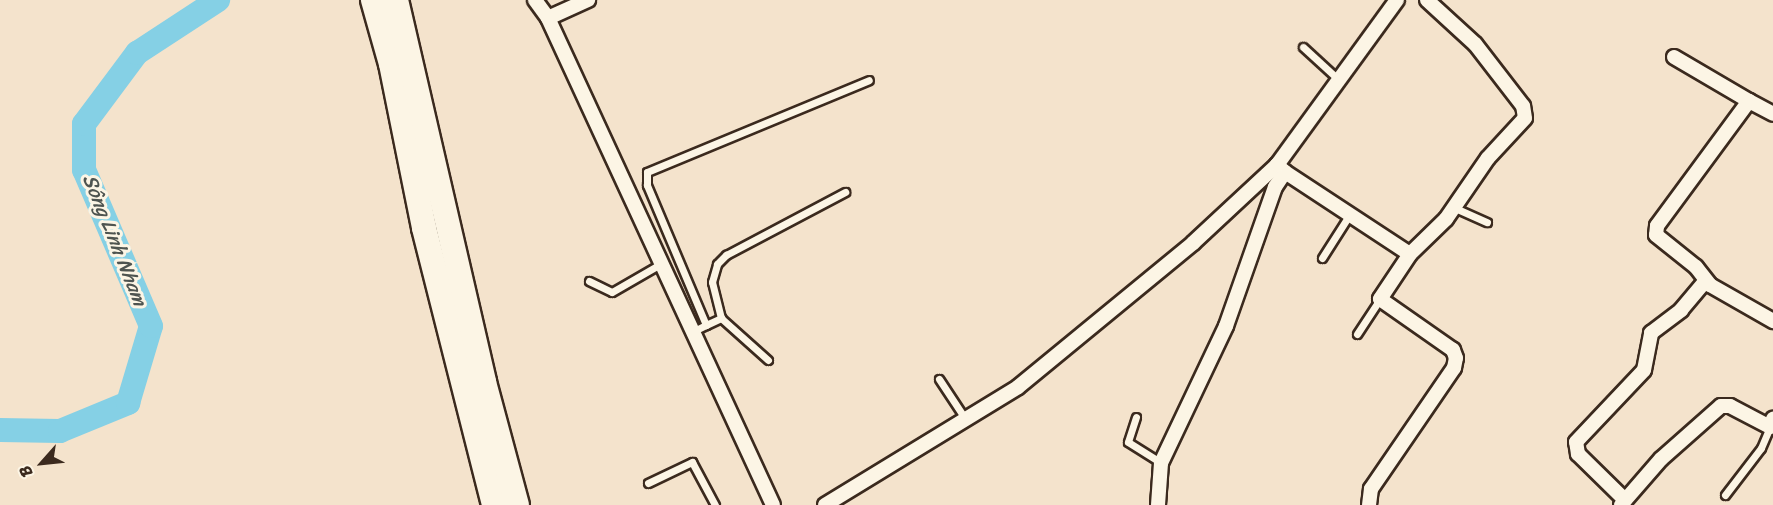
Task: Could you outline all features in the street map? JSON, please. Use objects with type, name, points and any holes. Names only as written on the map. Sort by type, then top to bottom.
[{"type":"highway","points":[[373,0],[391,64],[424,228],[494,505]]},
{"type":"highway","points":[[396,0],[484,382],[517,505]]},
{"type":"street","points":[[535,0],[548,18],[662,263],[700,328],[773,505]]},
{"type":"street","points":[[548,18],[588,0]]},
{"type":"street","points":[[1158,505],[1161,463],[1226,327],[1281,169],[1339,80],[1397,0]]},
{"type":"street","points":[[1369,505],[1371,489],[1454,368],[1456,358],[1453,350],[1380,299],[1410,254],[1455,208],[1488,158],[1522,123],[1525,112],[1475,44],[1427,0]]},
{"type":"street","points":[[1674,57],[1773,114]]},
{"type":"street","points":[[1749,101],[1656,229],[1660,242],[1696,267],[1706,281],[1773,321]]},
{"type":"street","points":[[1281,169],[1410,254]]},
{"type":"street","points":[[825,505],[966,420],[1056,357],[1281,169]]},
{"type":"street","points":[[1706,281],[1682,310],[1651,333],[1644,370],[1576,442],[1578,454],[1623,503],[1661,459],[1721,406],[1730,406],[1772,423]]},
{"type":"lane","points":[[1303,47],[1339,80]]},
{"type":"lane","points":[[721,318],[700,328],[647,185],[647,172],[868,80]]},
{"type":"lane","points":[[768,360],[721,318],[712,282],[717,264],[726,255],[845,192]]},
{"type":"lane","points":[[1455,208],[1487,222]]},
{"type":"lane","points":[[1322,258],[1350,214]]},
{"type":"lane","points":[[589,281],[612,292],[662,263]]},
{"type":"lane","points":[[1358,334],[1380,299]]},
{"type":"lane","points":[[939,379],[966,420]]},
{"type":"lane","points":[[1136,417],[1128,442],[1161,463]]},
{"type":"lane","points":[[1725,495],[1761,448],[1772,423]]},
{"type":"lane","points":[[648,483],[692,462],[715,505]]},
{"type":"waterway","name":"Sông Linh Nham","points":[[0,430],[60,431],[128,403],[151,326],[84,170],[84,124],[137,53],[218,0]]}]
